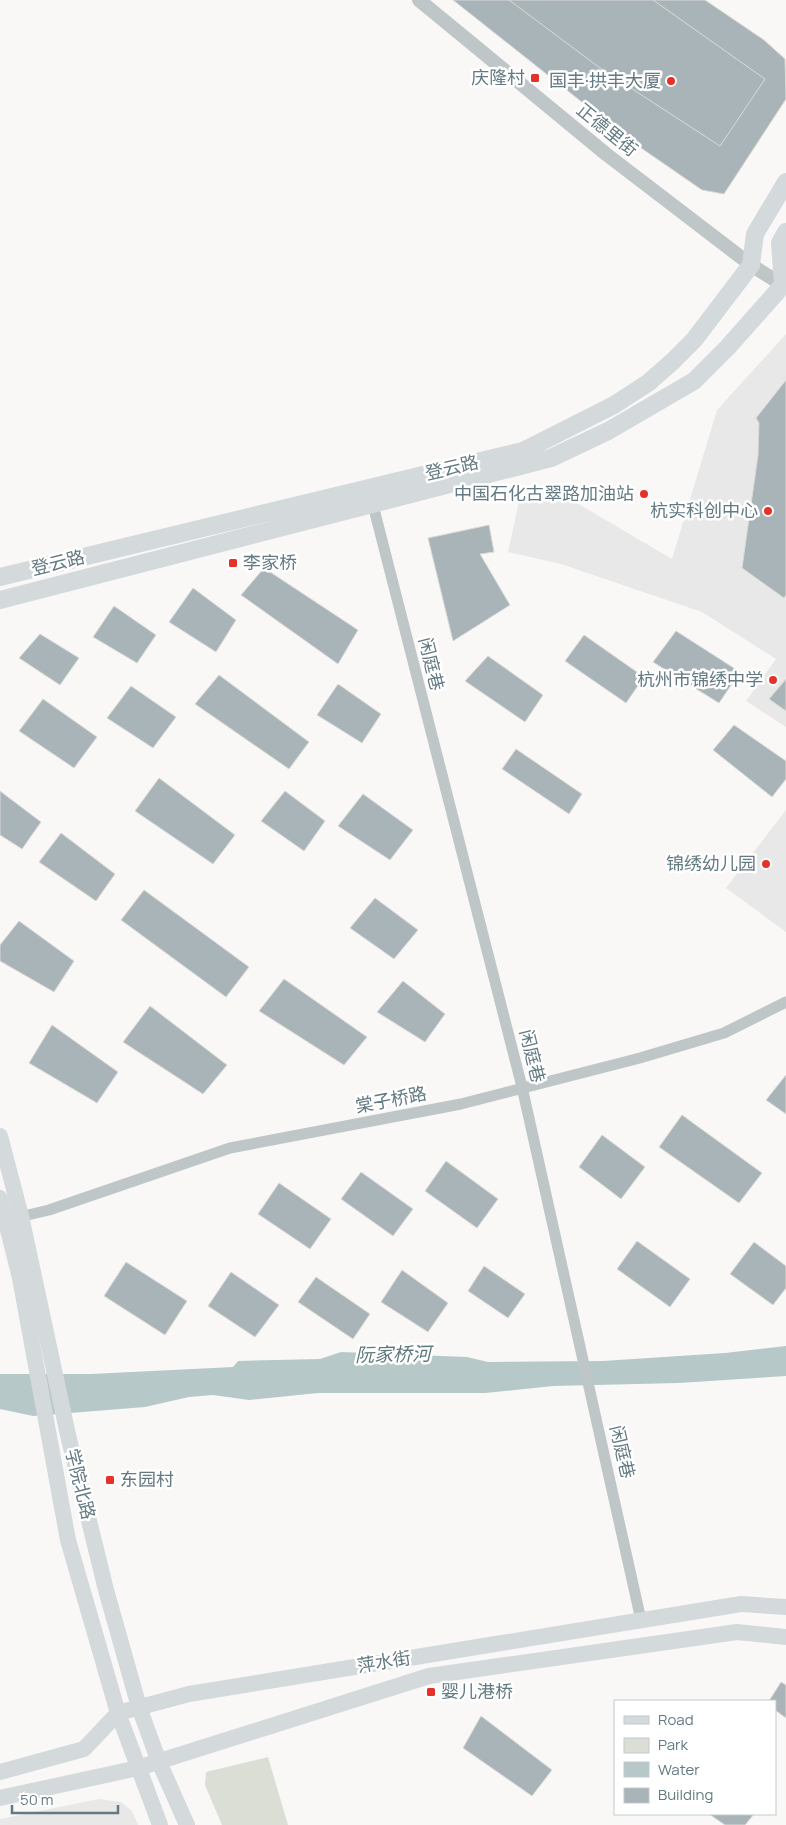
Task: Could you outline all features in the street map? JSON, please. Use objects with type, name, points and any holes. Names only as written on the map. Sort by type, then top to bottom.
[{"type":"main road","name":"登云路","points":[[0,578],[523,451],[614,405],[648,383],[674,361],[694,340],[751,265],[755,234],[786,182]]},
{"type":"main road","points":[[784,286],[780,243],[786,232]]},
{"type":"main road","name":"登云路","points":[[0,600],[551,458],[608,431],[694,381],[784,286]]},
{"type":"main road","name":"学院北路","points":[[0,1136],[9,1219],[68,1540],[118,1713],[160,1825]]},
{"type":"main road","name":"学院北路","points":[[0,1198],[9,1219],[51,1348],[68,1434],[106,1590],[138,1707],[159,1762],[187,1825]]},
{"type":"main road","name":"萍水街","points":[[0,1772],[84,1749],[118,1713],[189,1694],[741,1604],[786,1608]]},
{"type":"main road","name":"萍水街","points":[[0,1798],[138,1768],[429,1676],[737,1632],[786,1637]]},
{"type":"street","name":"正德里街","points":[[419,0],[606,154],[751,265],[784,286]]},
{"type":"street","name":"闲庭巷","points":[[373,505],[522,1087],[641,1620]]},
{"type":"street","name":"棠子桥路","points":[[9,1219],[49,1210],[230,1148],[462,1104],[640,1058],[724,1033],[786,1002]]},
{"type":"shaded area","points":[[786,334],[786,727],[746,701],[776,659],[702,612],[561,564],[508,552],[520,497],[553,489],[672,559],[717,410]]},
{"type":"shaded area","name":"锦绣幼儿园","points":[[786,810],[786,932],[726,888]]},
{"type":"shaded area","points":[[99,1799],[121,1802],[132,1811],[138,1825],[0,1825],[0,1819]]},
{"type":"green space","points":[[268,1757],[288,1825],[222,1825],[205,1785],[206,1772]]},
{"type":"water","points":[[786,1346],[786,1376],[679,1383],[553,1386],[485,1393],[318,1393],[249,1400],[213,1395],[189,1397],[145,1407],[33,1416],[0,1409],[0,1374],[91,1374],[233,1367],[238,1361],[320,1359],[341,1352],[467,1357],[488,1362],[603,1361],[725,1353]]},
{"type":"building","name":"国丰·拱丰大厦","points":[[453,0],[705,0],[764,40],[785,59],[786,99],[724,194],[702,190],[631,141]]},
{"type":"building","points":[[509,0],[653,0],[765,79],[720,146],[600,68]]},
{"type":"building","name":"杭实科创中心","points":[[786,380],[786,595],[784,598],[742,568],[758,455],[759,423],[756,418]]},
{"type":"building","points":[[489,525],[494,552],[480,554],[510,605],[453,641],[428,538]]},
{"type":"building","points":[[264,568],[358,630],[338,664],[241,595]]},
{"type":"building","points":[[193,588],[236,620],[216,652],[169,622]]},
{"type":"building","points":[[114,606],[156,635],[137,663],[93,637]]},
{"type":"building","points":[[676,631],[740,672],[719,703],[653,662]]},
{"type":"building","points":[[40,634],[79,658],[60,685],[19,658]]},
{"type":"building","points":[[584,635],[644,677],[626,703],[565,661]]},
{"type":"building","points":[[488,656],[543,695],[525,722],[465,681]]},
{"type":"building","points":[[219,675],[309,742],[289,769],[195,704]]},
{"type":"building","points":[[786,679],[786,711],[769,699]]},
{"type":"building","points":[[338,684],[381,714],[362,743],[317,715]]},
{"type":"building","points":[[131,686],[176,717],[153,748],[107,718]]},
{"type":"building","points":[[43,699],[97,737],[74,768],[19,731]]},
{"type":"building","points":[[734,725],[786,761],[786,779],[772,797],[713,750]]},
{"type":"building","points":[[516,749],[582,794],[569,814],[502,769]]},
{"type":"building","points":[[159,778],[235,835],[213,864],[135,811]]},
{"type":"building","points":[[0,791],[41,822],[22,849],[0,835]]},
{"type":"building","points":[[285,791],[325,821],[304,851],[261,821]]},
{"type":"building","points":[[363,794],[413,830],[390,860],[338,826]]},
{"type":"building","points":[[61,833],[115,874],[96,901],[39,862]]},
{"type":"building","points":[[144,890],[249,967],[226,997],[121,920]]},
{"type":"building","points":[[375,898],[418,930],[394,959],[350,928]]},
{"type":"building","points":[[19,921],[74,961],[54,992],[0,961],[0,945]]},
{"type":"building","points":[[284,979],[367,1037],[344,1065],[259,1011]]},
{"type":"building","points":[[403,981],[445,1014],[425,1042],[377,1012]]},
{"type":"building","points":[[150,1006],[227,1065],[203,1094],[123,1042]]},
{"type":"building","points":[[52,1025],[118,1072],[97,1103],[29,1063]]},
{"type":"building","points":[[786,1075],[786,1114],[766,1100]]},
{"type":"building","points":[[682,1115],[762,1173],[739,1203],[659,1147]]},
{"type":"building","points":[[602,1135],[645,1167],[621,1199],[579,1167]]},
{"type":"building","points":[[446,1161],[498,1199],[477,1228],[425,1191]]},
{"type":"building","points":[[361,1172],[413,1209],[393,1236],[341,1199]]},
{"type":"building","points":[[279,1183],[331,1219],[310,1249],[258,1214]]},
{"type":"building","points":[[637,1241],[690,1279],[670,1307],[617,1269]]},
{"type":"building","points":[[754,1242],[786,1266],[786,1288],[773,1305],[730,1274]]},
{"type":"building","points":[[126,1262],[187,1301],[165,1335],[104,1296]]},
{"type":"building","points":[[484,1266],[525,1294],[508,1318],[468,1291]]},
{"type":"building","points":[[402,1270],[448,1303],[428,1332],[381,1302]]},
{"type":"building","points":[[231,1272],[279,1305],[255,1337],[208,1306]]},
{"type":"building","points":[[316,1277],[370,1314],[353,1339],[298,1302]]},
{"type":"building","points":[[781,1682],[786,1685],[786,1718],[776,1711],[776,1700],[770,1700]]},
{"type":"building","points":[[481,1716],[552,1770],[532,1796],[463,1748]]},
{"type":"building","points":[[710,1815],[753,1815],[745,1825],[725,1825]]},
{"type":"place","name":"庆隆村","points":[[535,78]]},
{"type":"place","name":"国丰·拱丰大厦","points":[[671,81]]},
{"type":"place","name":"中国石化古翠路加油站","points":[[644,494]]},
{"type":"place","name":"杭实科创中心","points":[[768,511]]},
{"type":"place","name":"李家桥","points":[[233,563]]},
{"type":"place","name":"杭州市锦绣中学","points":[[773,680]]},
{"type":"place","name":"锦绣幼儿园","points":[[766,864]]},
{"type":"place","name":"东园村","points":[[110,1480]]},
{"type":"place","name":"婴儿港桥","points":[[431,1692]]},
{"type":"water label","name":"阮家桥河","points":[[393,1354]]}]
